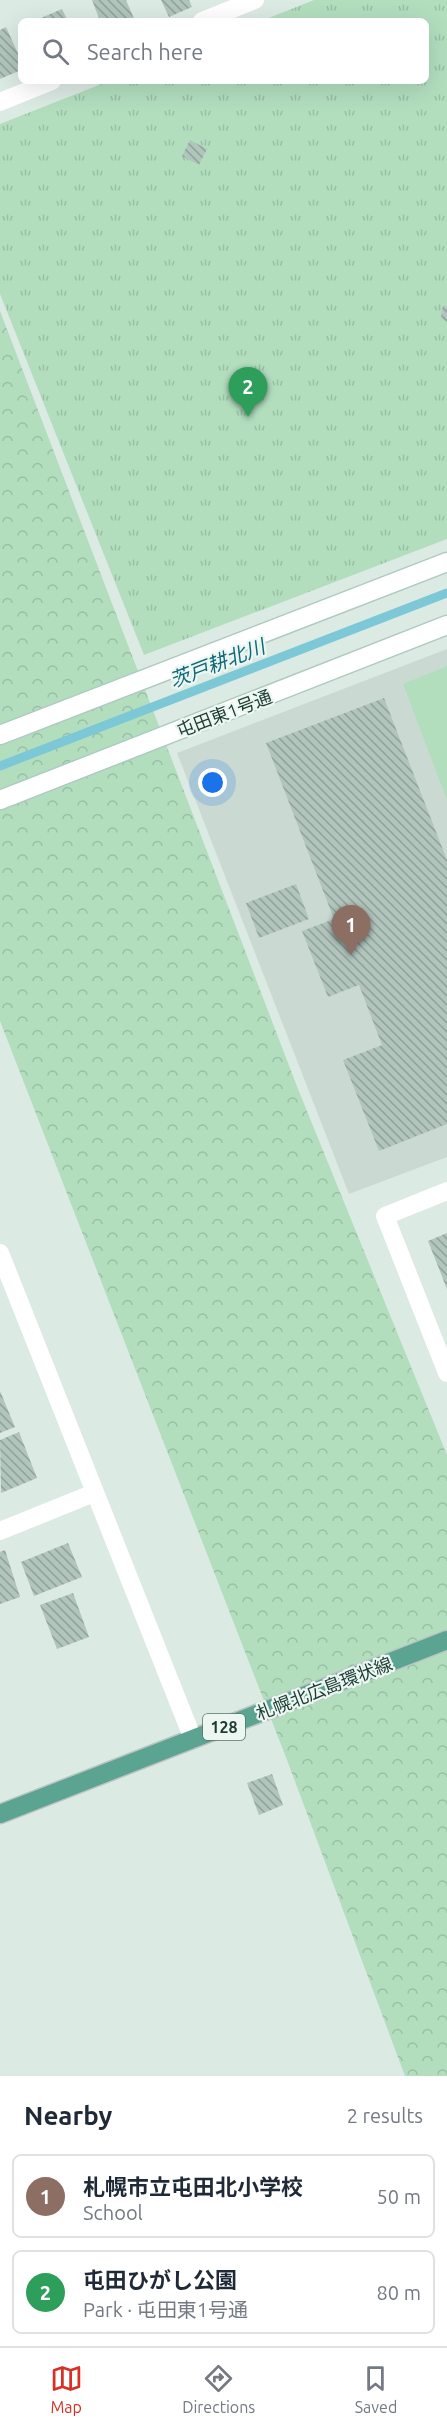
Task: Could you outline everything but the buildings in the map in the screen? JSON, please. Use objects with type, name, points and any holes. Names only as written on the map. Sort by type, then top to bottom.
[{"type":"main road","name":"札幌北広島環状線","points":[[0,1814],[447,1640]]},
{"type":"street","points":[[210,18],[255,0]]},
{"type":"street","points":[[0,102],[45,84]]},
{"type":"street","points":[[0,735],[447,562]]},
{"type":"street","name":"屯田東1号通","points":[[0,800],[447,625]]},
{"type":"street","points":[[447,1191],[385,1216],[447,1373]]},
{"type":"street","points":[[0,1253],[93,1493],[193,1739]]},
{"type":"street","points":[[0,1531],[93,1493]]},
{"type":"shaded area","points":[[447,649],[447,1157],[349,1194],[177,753]]},
{"type":"green space","points":[[314,0],[447,0],[447,539],[144,655],[0,294],[0,124],[101,84],[429,84],[429,18],[269,18]]},
{"type":"green space","points":[[0,311],[298,1089],[447,1455],[447,2076],[405,2076],[287,1760],[0,1021]]},
{"type":"green space","points":[[447,666],[447,800],[403,684]]},
{"type":"waterway","name":"茨戸耕北川","points":[[0,766],[447,593]]},
{"type":"place","name":"屯田ひがし公園","points":[[248,417]]},
{"type":"place","name":"札幌市立屯田北小学校","points":[[351,955]]}]
